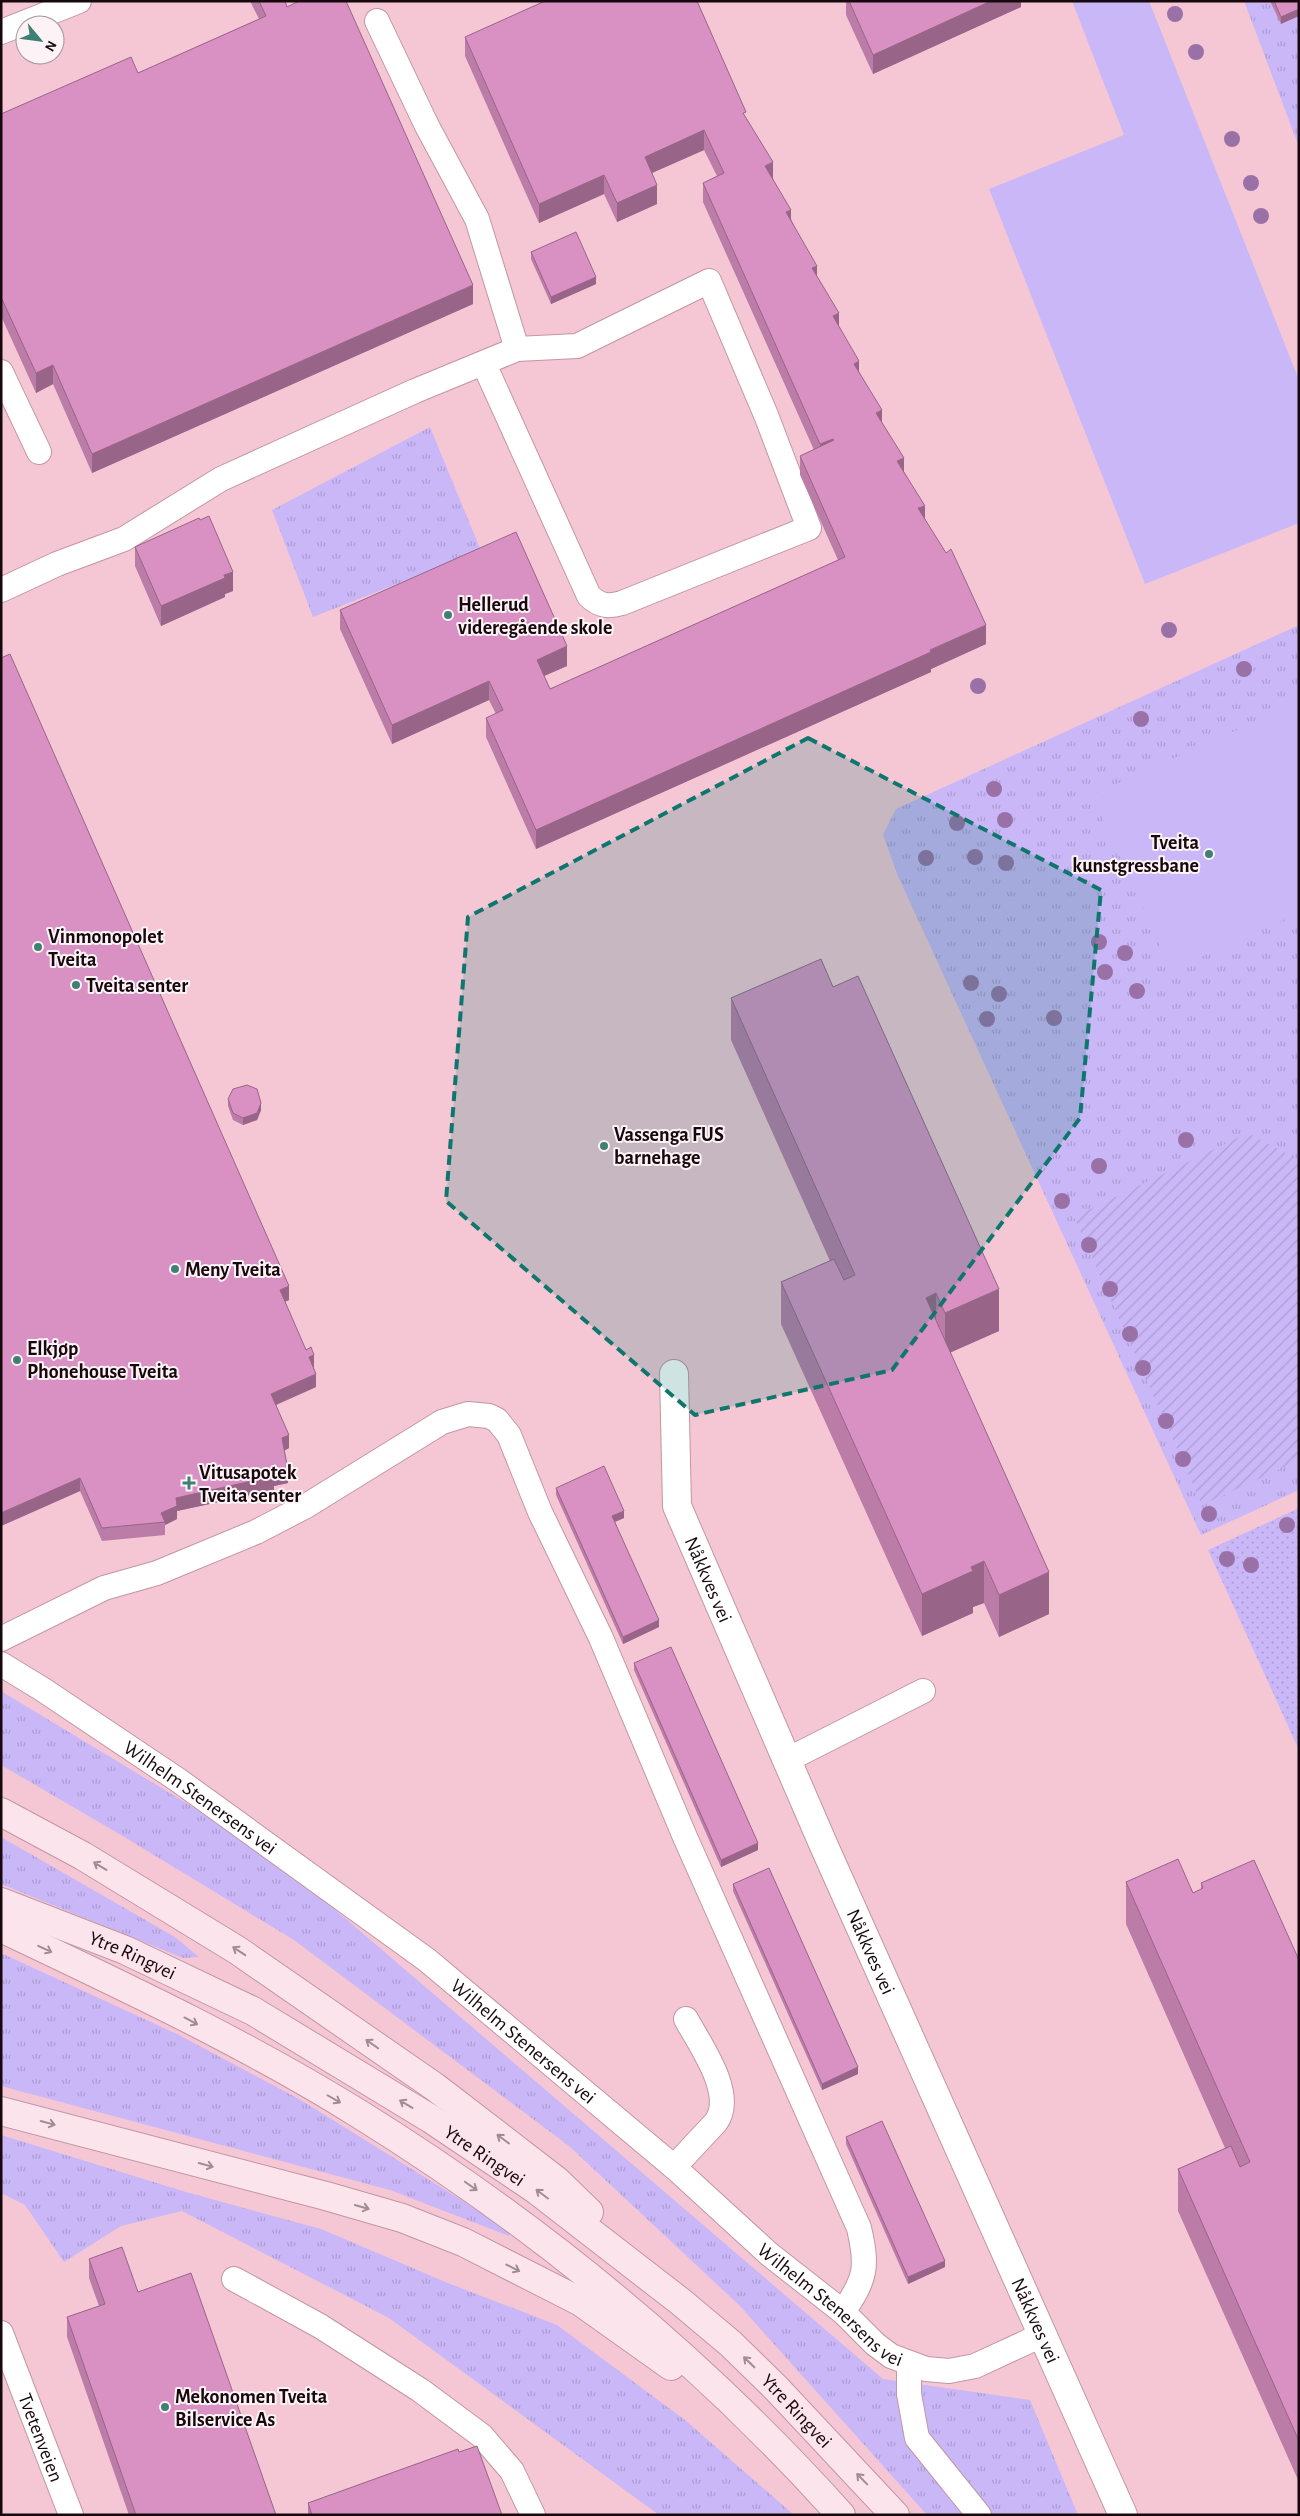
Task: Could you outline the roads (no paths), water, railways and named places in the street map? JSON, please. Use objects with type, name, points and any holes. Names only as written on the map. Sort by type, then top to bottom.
[{"type":"main road","points":[[1,1812],[83,1856],[237,1950],[435,2087],[557,2181],[681,2302]]},
{"type":"main road","name":"Ytre Ringvei","points":[[1,1902],[125,1950],[253,2010],[431,2119],[535,2189],[681,2302],[731,2344],[776,2388],[895,2515]]},
{"type":"main road","name":"Ytre Ringvei","points":[[1,1928],[129,1990],[290,2074],[356,2112],[465,2182],[521,2221],[621,2300],[760,2430],[841,2515]]},
{"type":"main road","points":[[1,2111],[326,2196],[402,2218],[463,2242],[581,2302],[760,2430]]},
{"type":"street","name":"Nåkkves vei","points":[[674,1374],[677,1506],[787,1760],[1123,2515]]},
{"type":"lane","points":[[1,32],[79,1]]},
{"type":"lane","points":[[377,21],[427,126],[477,218],[517,349]]},
{"type":"lane","points":[[1,590],[57,564],[124,539],[221,479],[416,390],[517,349],[577,346],[709,281],[766,415],[809,528],[622,604],[609,606],[597,603],[589,596],[484,364]]},
{"type":"lane","points":[[1,372],[39,452]]},
{"type":"lane","points":[[1,1639],[104,1588],[157,1573],[256,1532],[306,1506],[442,1422],[468,1414],[489,1416],[497,1420],[509,1434],[537,1506],[601,1638],[685,1837],[859,2228],[865,2266],[856,2292],[843,2312]]},
{"type":"lane","name":"Wilhelm Stenersens vei","points":[[1,1664],[42,1689],[178,1780],[371,1918],[507,2025],[674,2167],[769,2254],[843,2312],[875,2344],[908,2364],[926,2369],[949,2371],[975,2366],[1042,2335]]},
{"type":"lane","points":[[787,1760],[924,1691]]},
{"type":"lane","points":[[674,2167],[716,2122],[720,2116],[722,2099],[720,2084],[686,2019]]},
{"type":"lane","points":[[234,2278],[320,2326],[420,2390],[482,2436],[512,2471],[533,2515]]},
{"type":"lane","name":"Tvetenveien","points":[[1,2333],[71,2515]]},
{"type":"lane","points":[[908,2364],[908,2394],[916,2438],[979,2515]]},
{"type":"place","name":"Hellerud videregående skole","points":[[448,615]]},
{"type":"place","name":"Tveita kunstgressbane","points":[[1209,854]]},
{"type":"place","name":"Vinmonopolet Tveita","points":[[38,947]]},
{"type":"place","name":"Tveita senter","points":[[76,985]]},
{"type":"place","name":"Vassenga FUS barnehage","points":[[604,1146]]},
{"type":"place","name":"Meny Tveita","points":[[175,1269]]},
{"type":"place","name":"Elkjøp Phonehouse Tveita","points":[[17,1360]]},
{"type":"place","name":"Vitusapotek Tveita senter","points":[[189,1483]]},
{"type":"place","name":"Mekonomen Tveita Bilservice As","points":[[165,2407]]}]
